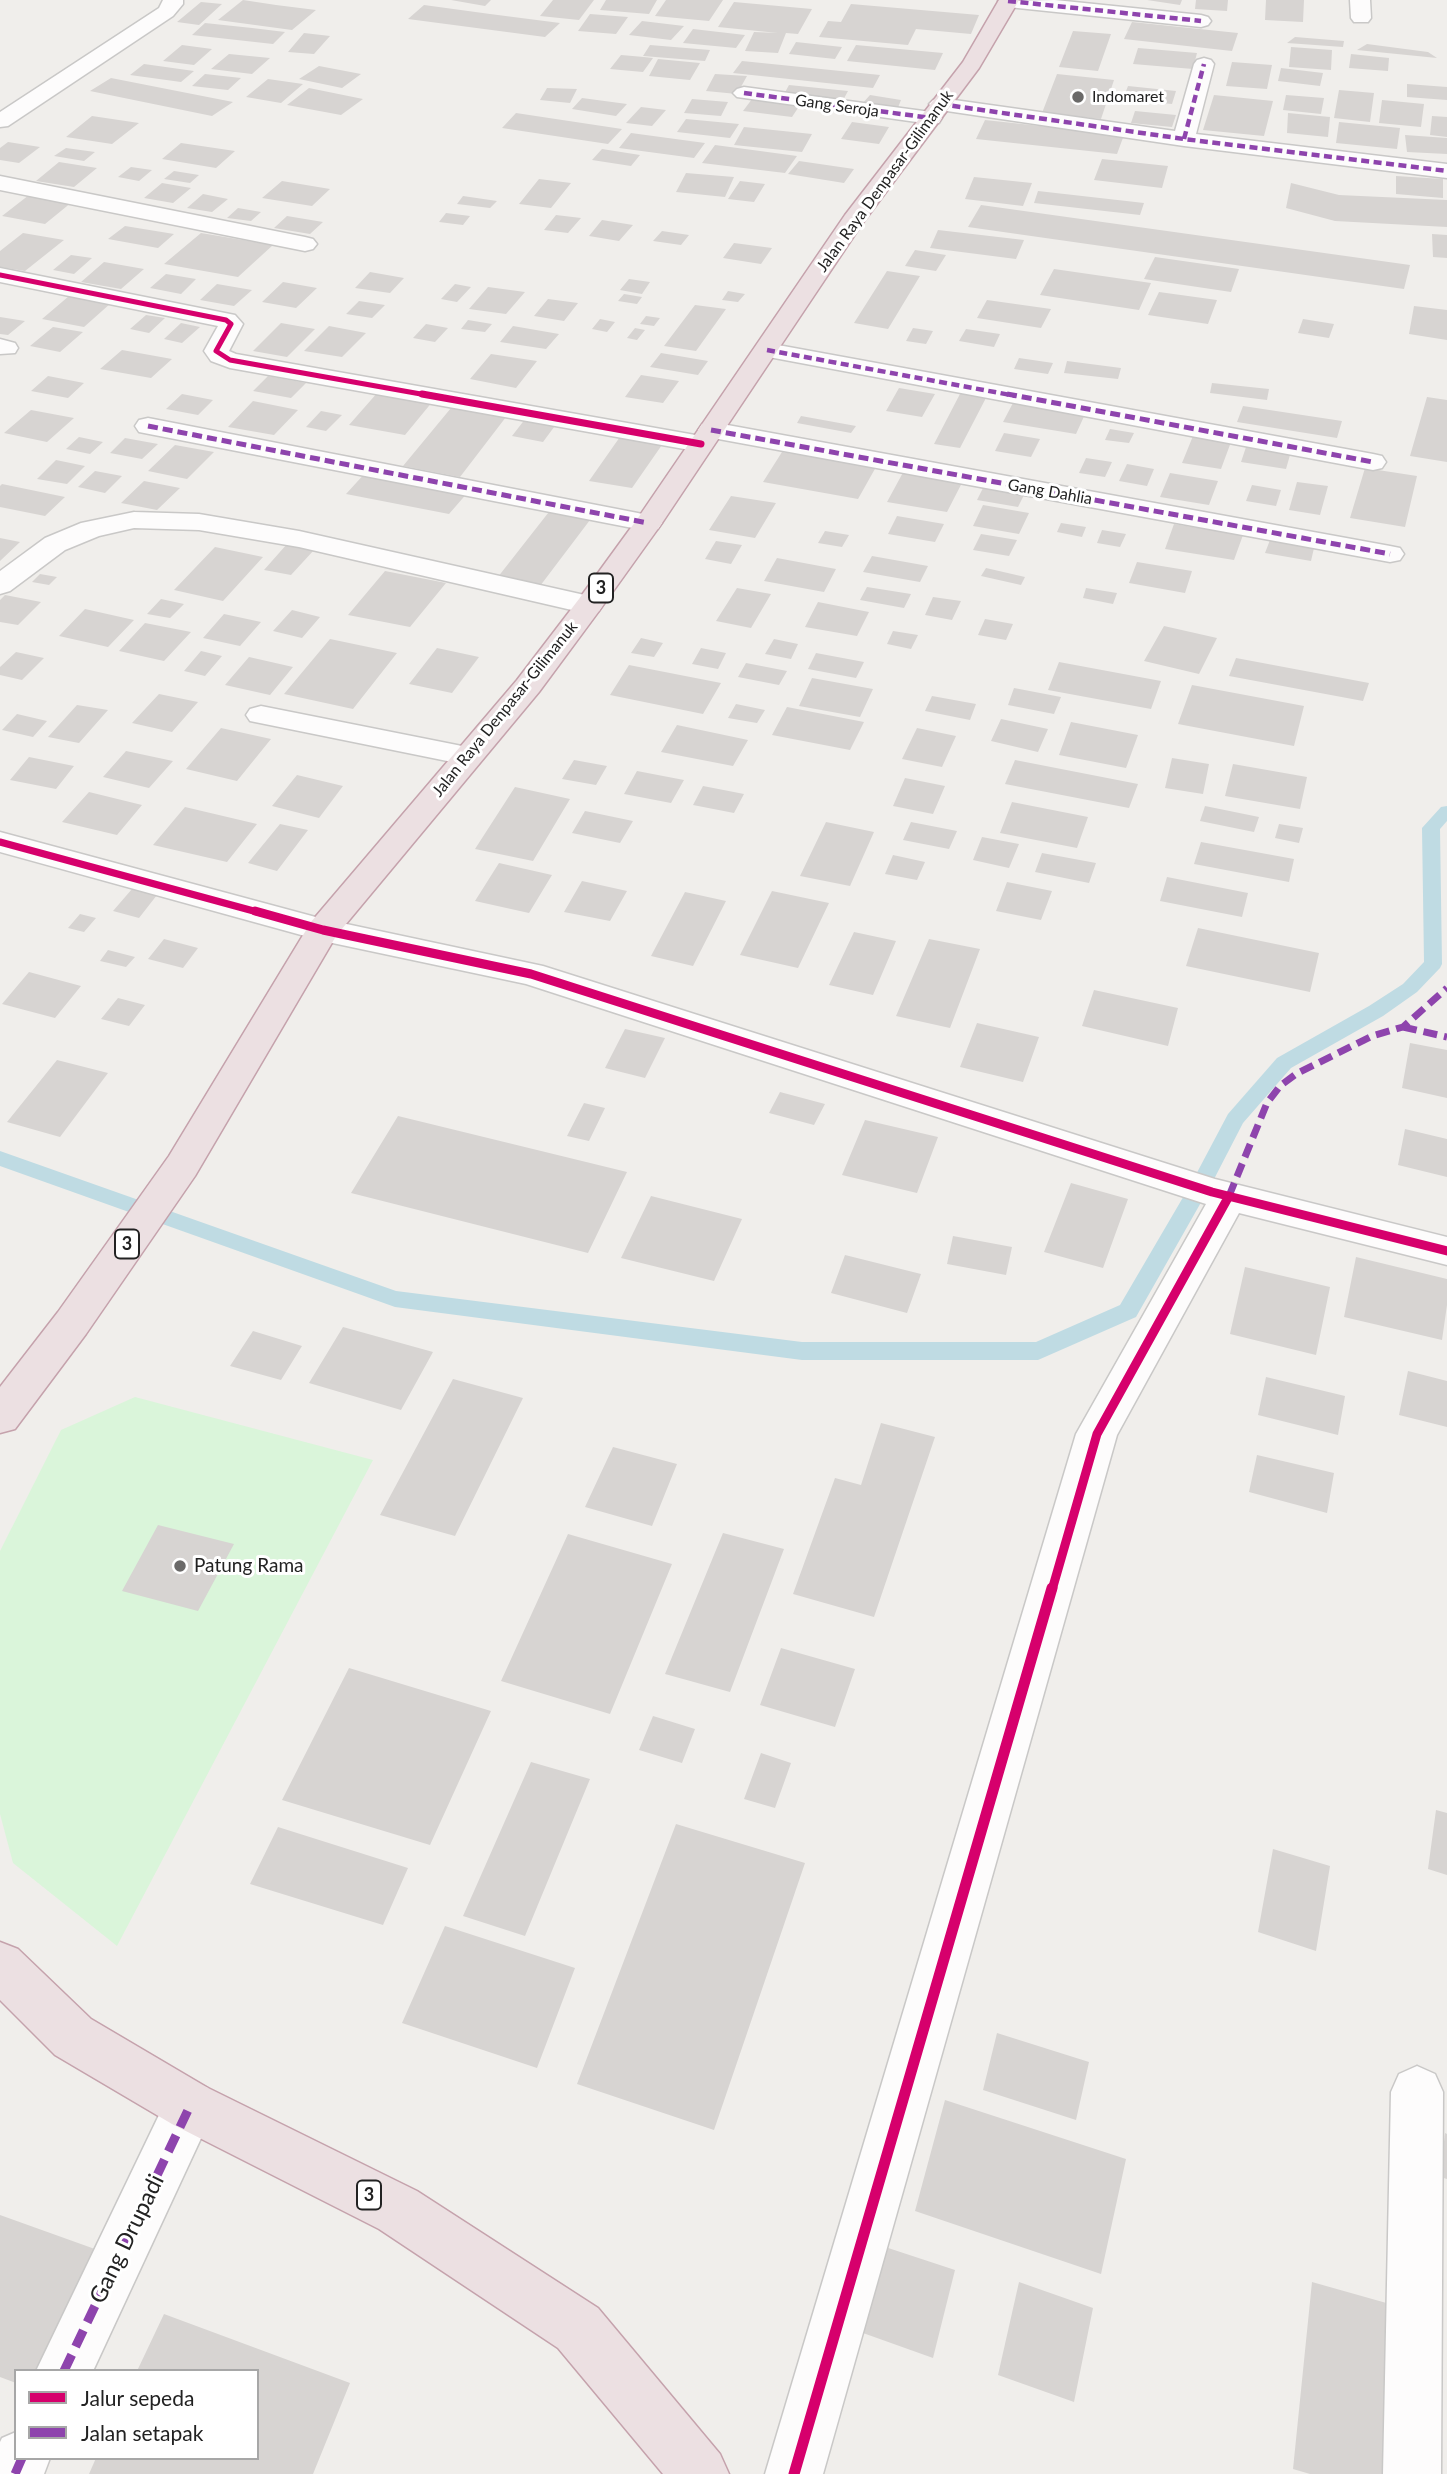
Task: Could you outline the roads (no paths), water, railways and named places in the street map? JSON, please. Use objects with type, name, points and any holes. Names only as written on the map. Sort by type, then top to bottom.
[{"type":"highway","name":"Jalan Raya Denpasar-Gilimanuk","points":[[0,1417],[72,1323],[182,1166],[323,930],[528,686],[589,605],[767,350],[853,220],[972,64],[1008,1]]},
{"type":"highway","name":"3","points":[[0,1966],[73,2038],[190,2106],[398,2210],[578,2328],[700,2474]]},
{"type":"street","points":[[0,121],[166,12],[173,0]]},
{"type":"street","points":[[1008,1],[1201,21]]},
{"type":"street","points":[[1184,139],[1204,64]]},
{"type":"street","name":"Gang Seroja","points":[[744,93],[935,111],[1447,171]]},
{"type":"street","points":[[0,184],[305,244]]},
{"type":"street","name":"Gang Dahlia","points":[[0,275],[226,320],[231,324],[216,351],[230,360],[706,437],[1390,554]]},
{"type":"street","points":[[767,350],[1373,462]]},
{"type":"street","points":[[148,426],[648,523]]},
{"type":"street","points":[[0,584],[55,544],[91,529],[134,520],[199,522],[299,539],[589,605]]},
{"type":"street","points":[[261,715],[467,756]]},
{"type":"street","points":[[0,842],[323,930],[531,974],[1139,1170],[1221,1194],[1447,1251]]},
{"type":"street","points":[[794,2474],[1097,1434],[1221,1194]]},
{"type":"street","points":[[1412,2474],[1417,2092]]},
{"type":"street","name":"Gang Drupadi","points":[[65,2369],[190,2106]]},
{"type":"waterway","points":[[0,1158],[395,1299],[802,1351],[1038,1351],[1128,1311],[1202,1183],[1235,1119],[1284,1063],[1376,1011],[1410,988],[1433,964],[1431,828],[1447,811]]},
{"type":"place","name":"Indomaret","points":[[1078,97]]},
{"type":"place","name":"Patung Rama","points":[[180,1566]]}]
